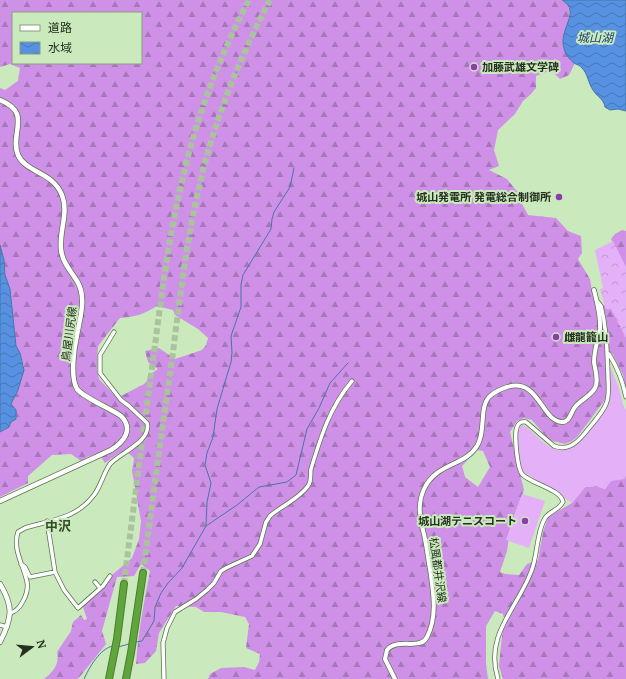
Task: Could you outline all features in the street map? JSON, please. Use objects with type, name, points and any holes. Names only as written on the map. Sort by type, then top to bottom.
[{"type":"highway","points":[[126,679],[132,652],[143,573]]},
{"type":"highway","points":[[109,679],[117,639],[124,584]]},
{"type":"main road","name":"鳥屋川尻線","points":[[0,100],[8,103],[13,108],[18,118],[19,125],[16,146],[21,160],[30,167],[50,178],[57,186],[63,199],[64,214],[61,252],[65,263],[77,281],[82,294],[74,352],[75,384],[80,392],[121,416],[127,430],[123,442],[111,450],[0,501]]},
{"type":"main road","points":[[0,584],[8,598],[10,613],[7,627],[0,642]]},
{"type":"street","name":"松風都井沢線","points":[[395,679],[385,659],[387,650],[392,645],[421,643],[426,640],[434,614],[435,604],[425,540],[420,524],[421,497],[427,484],[434,474],[461,460],[475,450],[480,441],[485,405],[488,398],[498,390],[516,385],[527,388],[554,418],[562,422],[569,418],[577,404],[592,392],[596,384],[594,361],[600,327],[594,290]]},
{"type":"street","name":"松風都井沢線","points":[[498,679],[494,664],[494,657],[498,635],[532,571],[541,530],[546,518],[563,502],[560,496],[529,479],[519,469],[516,432],[517,427],[518,424],[526,422],[550,444],[559,448],[568,447],[575,444],[580,439],[606,405],[608,395],[608,352],[604,315],[601,306],[597,302]]},
{"type":"street","points":[[10,613],[14,612],[20,607],[25,596],[27,582],[17,546],[18,532],[25,528],[71,515],[82,508],[95,495],[110,464],[139,443],[147,431],[147,423],[121,400],[100,373],[100,355],[114,332]]},
{"type":"street","points":[[608,352],[622,380],[626,397]]},
{"type":"street","points":[[164,679],[163,643],[169,622],[175,612],[207,590],[214,583],[221,571],[252,556],[260,544],[266,522],[270,516],[303,492],[309,485],[311,470],[321,437],[332,410],[341,394],[352,381]]},
{"type":"street","points":[[47,521],[55,572],[64,590],[78,608],[100,588],[110,576]]},
{"type":"street","points":[[21,564],[25,567],[30,577],[55,572]]},
{"type":"street","points":[[95,582],[100,588]]},
{"type":"street","points":[[0,625],[7,627]]},
{"type":"green space","points":[[0,0],[561,0],[567,3],[569,19],[563,38],[563,45],[575,63],[569,75],[560,79],[551,70],[536,76],[536,88],[523,101],[515,114],[498,130],[494,150],[499,166],[489,170],[507,179],[520,195],[521,202],[528,215],[556,218],[568,231],[581,236],[582,253],[578,259],[590,279],[593,297],[599,307],[614,301],[626,332],[626,390],[623,375],[612,353],[606,354],[607,397],[578,436],[572,441],[565,444],[549,440],[532,420],[524,418],[517,421],[510,432],[524,490],[511,524],[507,551],[500,572],[519,575],[527,564],[538,560],[543,532],[548,517],[572,503],[585,487],[596,486],[605,489],[611,480],[624,479],[626,475],[626,679],[503,679],[499,666],[502,635],[505,623],[503,614],[495,611],[486,626],[486,664],[488,679],[208,679],[210,674],[221,668],[244,667],[255,670],[259,662],[260,654],[246,648],[249,624],[245,617],[221,612],[204,612],[196,607],[176,606],[159,633],[156,651],[145,663],[136,664],[143,606],[150,571],[141,564],[134,576],[117,577],[102,631],[106,644],[78,679],[44,679],[50,674],[57,664],[57,652],[71,631],[73,622],[81,615],[84,620],[87,619],[83,607],[108,582],[112,575],[132,558],[139,539],[141,521],[132,471],[134,458],[128,453],[119,453],[105,463],[98,453],[81,461],[71,454],[52,455],[28,476],[28,483],[0,497],[0,432],[9,427],[11,404],[18,390],[24,367],[20,353],[16,346],[10,289],[5,275],[4,260],[0,245],[0,88],[5,90],[18,81],[20,68],[10,64],[0,67]],"holes":[[[157,306],[173,310],[175,315],[198,329],[208,338],[206,345],[202,350],[175,359],[159,348],[145,351],[148,362],[158,369],[148,376],[147,381],[144,384],[117,398],[99,379],[97,370],[98,346],[120,318],[135,316]],[[477,450],[483,451],[490,467],[478,487],[465,477],[462,466]]]},
{"type":"green space","points":[[622,230],[626,231],[626,270],[611,239],[615,234]]},
{"type":"green space","points":[[613,241],[626,267],[626,338],[611,309],[606,310],[600,289],[603,288],[595,250]]},
{"type":"green space","points":[[609,364],[626,410],[626,475],[624,479],[611,481],[605,489],[596,486],[585,487],[572,503],[522,471],[516,435],[518,427],[523,425],[547,445],[557,449],[566,449],[574,445],[590,431],[608,406],[610,401]]},
{"type":"green space","name":"城山湖テニスコート","points":[[522,494],[545,501],[529,548],[506,540]]},
{"type":"water","name":"城山湖","points":[[562,0],[626,0],[626,111],[618,109],[610,110],[605,107],[603,102],[591,87],[584,70],[575,64],[566,54],[563,41],[570,10],[568,5]]},
{"type":"water","points":[[0,245],[4,260],[5,275],[10,289],[16,346],[20,353],[24,370],[18,390],[11,404],[16,410],[16,419],[11,422],[9,427],[0,432]]},
{"type":"waterway","points":[[206,525],[207,502],[211,483],[205,465],[207,453],[213,437],[217,409],[231,362],[231,336],[241,307],[241,285],[243,275],[271,229],[274,212],[290,187],[294,168]]},
{"type":"waterway","points":[[136,642],[142,641],[154,621],[155,607],[161,593],[182,568],[206,526],[237,505],[259,487],[287,482],[296,475],[307,429],[319,408],[330,383],[348,363]]},
{"type":"waterway","points":[[118,647],[129,644]]},
{"type":"waterway","points":[[84,679],[99,654],[113,646]]},
{"type":"tunnel","points":[[124,584],[162,293],[177,203],[201,111],[218,66],[249,0]]},
{"type":"tunnel","points":[[143,573],[183,277],[194,210],[219,116],[248,45],[270,0]]},
{"type":"place","name":"加藤武雄文学碑","points":[[474,67]]},
{"type":"place","name":"城山発電所 発電総合制御所","points":[[559,197]]},
{"type":"place","name":"雌龍籠山","points":[[556,337]]},
{"type":"place","name":"城山湖テニスコート","points":[[525,521]]},
{"type":"district","name":"中沢","points":[[58,526]]}]
